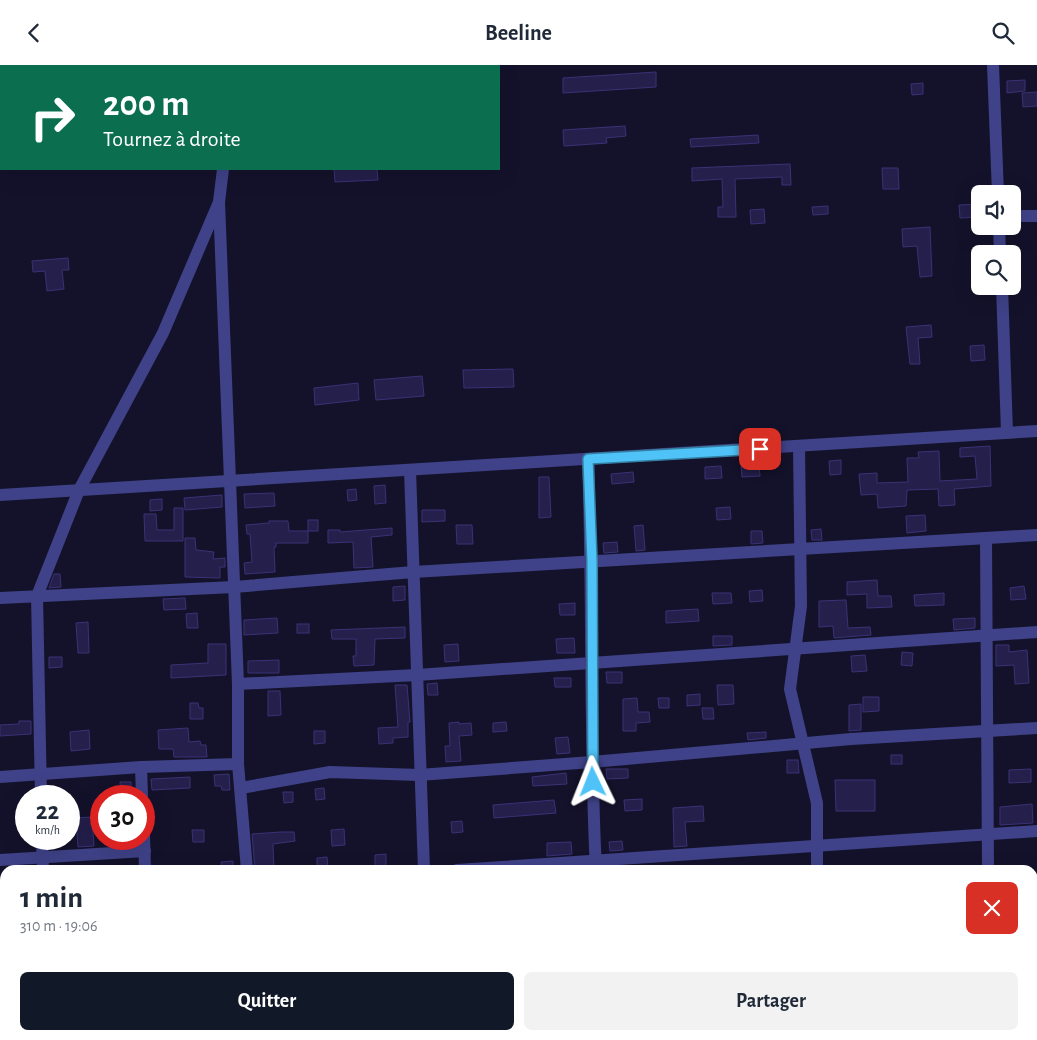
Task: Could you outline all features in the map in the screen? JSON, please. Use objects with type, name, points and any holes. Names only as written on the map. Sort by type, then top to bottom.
[{"type":"street","points":[[993,65],[998,185]]},
{"type":"street","points":[[223,170],[219,202],[238,684],[238,764],[247,865]]},
{"type":"street","points":[[41,785],[37,596],[79,490],[163,333],[219,202]]},
{"type":"street","points":[[1021,216],[1037,216]]},
{"type":"street","points":[[1002,295],[1007,433]]},
{"type":"street","points":[[0,495],[1037,431]]},
{"type":"street","points":[[799,446],[802,549],[801,607],[790,689],[817,803],[818,865]]},
{"type":"street","points":[[588,459],[592,561],[592,762],[596,865],[818,846],[1037,831]]},
{"type":"street","points":[[410,470],[419,775],[424,865]]},
{"type":"street","points":[[0,598],[234,587],[413,572],[1037,535]]},
{"type":"street","points":[[986,538],[988,865]]},
{"type":"street","points":[[238,684],[417,675],[1037,632]]},
{"type":"street","points":[[241,788],[330,772],[419,775],[804,744],[1037,728]]},
{"type":"street","points":[[0,777],[141,767],[238,764]]},
{"type":"street","points":[[141,767],[142,785]]},
{"type":"street","points":[[42,850],[43,864]]},
{"type":"street","points":[[0,860],[43,864],[144,851],[145,865]]},
{"type":"building","points":[[656,72],[656,87],[563,93],[563,78]]},
{"type":"building","points":[[1025,80],[1025,91],[1007,93],[1007,81]]},
{"type":"building","points":[[923,83],[923,94],[912,95],[911,84]]},
{"type":"building","points":[[1037,92],[1037,106],[1023,107],[1022,93]]},
{"type":"building","points":[[625,126],[626,136],[606,138],[607,143],[564,146],[563,130]]},
{"type":"building","points":[[758,135],[759,143],[691,147],[690,139]]},
{"type":"building","points":[[790,164],[791,185],[782,185],[782,177],[735,179],[736,217],[718,217],[718,207],[723,207],[722,179],[692,181],[692,168]]},
{"type":"building","points":[[882,168],[898,168],[899,189],[883,189]]},
{"type":"building","points":[[334,170],[377,170],[378,180],[335,182]]},
{"type":"building","points":[[971,204],[971,217],[960,218],[959,205]]},
{"type":"building","points":[[828,206],[828,214],[813,215],[812,207]]},
{"type":"building","points":[[764,209],[765,223],[751,224],[750,210]]},
{"type":"building","points":[[930,227],[932,276],[920,277],[917,246],[903,247],[902,229]]},
{"type":"building","points":[[68,258],[69,270],[62,270],[64,289],[47,291],[45,271],[33,272],[32,261]]},
{"type":"building","points":[[931,325],[932,337],[918,338],[920,364],[910,364],[906,327]]},
{"type":"building","points":[[984,345],[985,360],[971,361],[970,346]]},
{"type":"building","points":[[513,369],[514,387],[464,388],[463,370]]},
{"type":"building","points":[[422,376],[424,396],[376,400],[374,380]]},
{"type":"building","points":[[358,383],[359,400],[315,405],[314,388]]},
{"type":"building","points":[[990,446],[991,486],[954,489],[955,505],[939,506],[938,489],[907,490],[906,506],[878,508],[877,494],[861,495],[859,474],[877,473],[877,483],[908,482],[907,458],[919,458],[918,452],[939,451],[940,481],[977,479],[975,456],[960,457],[960,448]]},
{"type":"building","points":[[841,460],[841,474],[830,475],[829,461]]},
{"type":"building","points":[[759,464],[760,476],[742,477],[741,465]]},
{"type":"building","points":[[721,466],[722,478],[705,479],[705,467]]},
{"type":"building","points":[[633,472],[634,482],[612,484],[611,474]]},
{"type":"building","points":[[539,477],[549,477],[551,517],[539,518]]},
{"type":"building","points":[[385,485],[386,503],[375,504],[374,486]]},
{"type":"building","points":[[356,489],[357,500],[348,501],[347,490]]},
{"type":"building","points":[[274,493],[275,506],[245,508],[244,494]]},
{"type":"building","points":[[222,495],[222,507],[185,510],[184,498]]},
{"type":"building","points":[[162,499],[162,510],[150,511],[150,500]]},
{"type":"building","points":[[730,507],[731,519],[717,520],[716,508]]},
{"type":"building","points":[[174,508],[183,508],[183,541],[145,541],[144,514],[156,514],[157,530],[174,530]]},
{"type":"building","points":[[422,510],[445,510],[445,521],[422,522]]},
{"type":"building","points":[[925,515],[926,531],[907,533],[906,516]]},
{"type":"building","points":[[308,520],[318,520],[318,531],[308,531]]},
{"type":"building","points":[[269,521],[288,521],[289,531],[308,531],[308,543],[276,543],[276,547],[274,547],[275,572],[245,574],[244,563],[252,562],[250,534],[247,534],[246,525],[269,523]]},
{"type":"building","points":[[456,525],[472,525],[473,544],[457,544]]},
{"type":"building","points":[[643,525],[645,550],[636,551],[634,526]]},
{"type":"building","points":[[392,528],[392,535],[371,537],[373,567],[354,568],[353,542],[328,543],[328,530],[340,530],[340,532]]},
{"type":"building","points":[[821,529],[822,540],[812,540],[811,530]]},
{"type":"building","points":[[751,531],[762,531],[763,543],[751,544]]},
{"type":"building","points":[[185,538],[195,538],[196,550],[214,552],[213,559],[225,558],[225,567],[220,567],[220,578],[185,577]]},
{"type":"building","points":[[617,542],[618,552],[604,553],[603,543]]},
{"type":"building","points":[[54,574],[60,574],[61,587],[49,588]]},
{"type":"building","points":[[877,580],[878,596],[891,596],[892,607],[867,608],[867,594],[847,595],[847,582]]},
{"type":"building","points":[[405,586],[405,600],[393,601],[393,587]]},
{"type":"building","points":[[1024,586],[1026,599],[1011,600],[1010,588]]},
{"type":"building","points":[[762,590],[763,601],[750,602],[749,591]]},
{"type":"building","points":[[712,593],[731,593],[732,603],[713,604]]},
{"type":"building","points":[[944,593],[944,605],[915,606],[914,595]]},
{"type":"building","points":[[185,598],[186,609],[164,610],[163,599]]},
{"type":"building","points":[[846,600],[848,628],[870,627],[871,635],[834,638],[833,626],[819,627],[819,601]]},
{"type":"building","points":[[575,603],[575,615],[560,615],[559,604]]},
{"type":"building","points":[[698,609],[699,621],[666,623],[666,611]]},
{"type":"building","points":[[197,613],[198,628],[187,628],[186,614]]},
{"type":"building","points":[[277,618],[278,633],[244,635],[244,620]]},
{"type":"building","points":[[975,618],[975,628],[954,630],[953,619]]},
{"type":"building","points":[[88,622],[89,653],[78,653],[76,623]]},
{"type":"building","points":[[297,624],[309,624],[309,633],[297,633]]},
{"type":"building","points":[[405,627],[405,638],[375,639],[374,665],[354,666],[353,656],[356,656],[356,639],[332,639],[331,630]]},
{"type":"building","points":[[713,636],[732,636],[732,645],[713,646]]},
{"type":"building","points":[[574,638],[575,653],[557,653],[556,639]]},
{"type":"building","points":[[208,644],[226,644],[226,675],[171,678],[171,665],[208,663]]},
{"type":"building","points":[[458,644],[459,661],[445,662],[444,645]]},
{"type":"building","points":[[996,645],[1009,645],[1009,652],[1027,650],[1029,683],[1015,684],[1014,665],[996,666]]},
{"type":"building","points":[[902,652],[913,653],[912,666],[901,665]]},
{"type":"building","points":[[865,655],[867,671],[852,672],[851,656]]},
{"type":"building","points":[[49,657],[62,657],[62,667],[49,668]]},
{"type":"building","points":[[279,660],[279,673],[248,673],[248,661]]},
{"type":"building","points":[[606,672],[622,672],[622,683],[607,683]]},
{"type":"building","points":[[554,678],[571,678],[571,687],[555,687]]},
{"type":"building","points":[[437,683],[438,695],[428,695],[427,684]]},
{"type":"building","points":[[395,685],[407,685],[410,722],[408,722],[408,737],[393,738],[393,743],[379,744],[378,728],[398,727]]},
{"type":"building","points":[[717,685],[733,685],[734,704],[718,705]]},
{"type":"building","points":[[268,691],[280,691],[281,715],[268,716]]},
{"type":"building","points":[[700,694],[700,705],[687,706],[687,695]]},
{"type":"building","points":[[863,697],[879,697],[879,711],[863,712]]},
{"type":"building","points":[[637,698],[638,712],[649,712],[650,722],[636,723],[636,731],[623,731],[623,699]]},
{"type":"building","points":[[658,698],[669,698],[669,708],[659,708]]},
{"type":"building","points":[[190,703],[198,703],[199,708],[203,708],[203,719],[190,719]]},
{"type":"building","points":[[861,704],[861,730],[849,731],[849,705]]},
{"type":"building","points":[[702,708],[713,708],[714,719],[703,719]]},
{"type":"building","points":[[19,721],[31,721],[31,734],[0,736],[0,725],[19,724]]},
{"type":"building","points":[[459,722],[459,724],[471,723],[472,735],[459,736],[461,761],[446,762],[445,746],[450,746],[449,723]]},
{"type":"building","points":[[506,722],[507,731],[493,732],[493,723]]},
{"type":"building","points":[[188,728],[189,742],[200,741],[201,745],[206,745],[207,757],[174,757],[173,749],[159,749],[158,730]]},
{"type":"building","points":[[89,730],[90,749],[71,751],[70,732]]},
{"type":"building","points":[[314,731],[325,731],[325,743],[314,744]]},
{"type":"building","points":[[766,732],[766,738],[748,740],[747,733]]},
{"type":"building","points":[[568,737],[570,753],[557,754],[555,738]]},
{"type":"building","points":[[891,755],[902,755],[902,764],[891,764]]},
{"type":"building","points":[[787,760],[798,760],[799,773],[787,773]]},
{"type":"building","points":[[606,769],[628,769],[628,778],[607,779]]},
{"type":"building","points":[[1031,769],[1031,782],[1009,783],[1009,770]]},
{"type":"building","points":[[566,773],[567,784],[533,786],[532,777]]},
{"type":"building","points":[[229,774],[230,790],[222,790],[221,786],[215,786],[214,775]]},
{"type":"building","points":[[190,777],[190,788],[155,790],[155,785],[152,785],[151,779]]},
{"type":"building","points":[[835,780],[875,780],[875,811],[836,811]]},
{"type":"building","points":[[120,782],[131,782],[131,785],[120,785]]},
{"type":"building","points":[[324,788],[325,799],[316,800],[315,789]]},
{"type":"building","points":[[283,792],[293,792],[293,802],[284,803]]},
{"type":"building","points":[[642,799],[642,810],[625,811],[624,800]]},
{"type":"building","points":[[554,800],[556,813],[494,818],[493,805]]},
{"type":"building","points":[[1032,804],[1033,823],[1000,825],[1000,807]]},
{"type":"building","points":[[703,806],[704,821],[685,822],[687,846],[674,847],[673,808]]},
{"type":"building","points":[[90,817],[90,846],[80,847],[80,818]]},
{"type":"building","points":[[462,821],[463,832],[452,833],[451,822]]},
{"type":"building","points":[[344,829],[345,845],[332,846],[331,830]]},
{"type":"building","points":[[192,830],[204,830],[204,842],[193,842]]},
{"type":"building","points":[[294,832],[295,841],[273,844],[274,865],[255,865],[252,834]]},
{"type":"building","points":[[622,841],[623,850],[610,851],[609,842]]},
{"type":"building","points":[[571,842],[572,854],[547,856],[547,843]]},
{"type":"building","points":[[386,854],[386,865],[375,865],[375,855]]},
{"type":"building","points":[[327,857],[328,865],[317,865],[317,858]]},
{"type":"building","points":[[233,861],[233,865],[221,865],[221,862]]},
{"type":"route","points":[[593,782],[592,561],[588,459],[760,449]]}]
